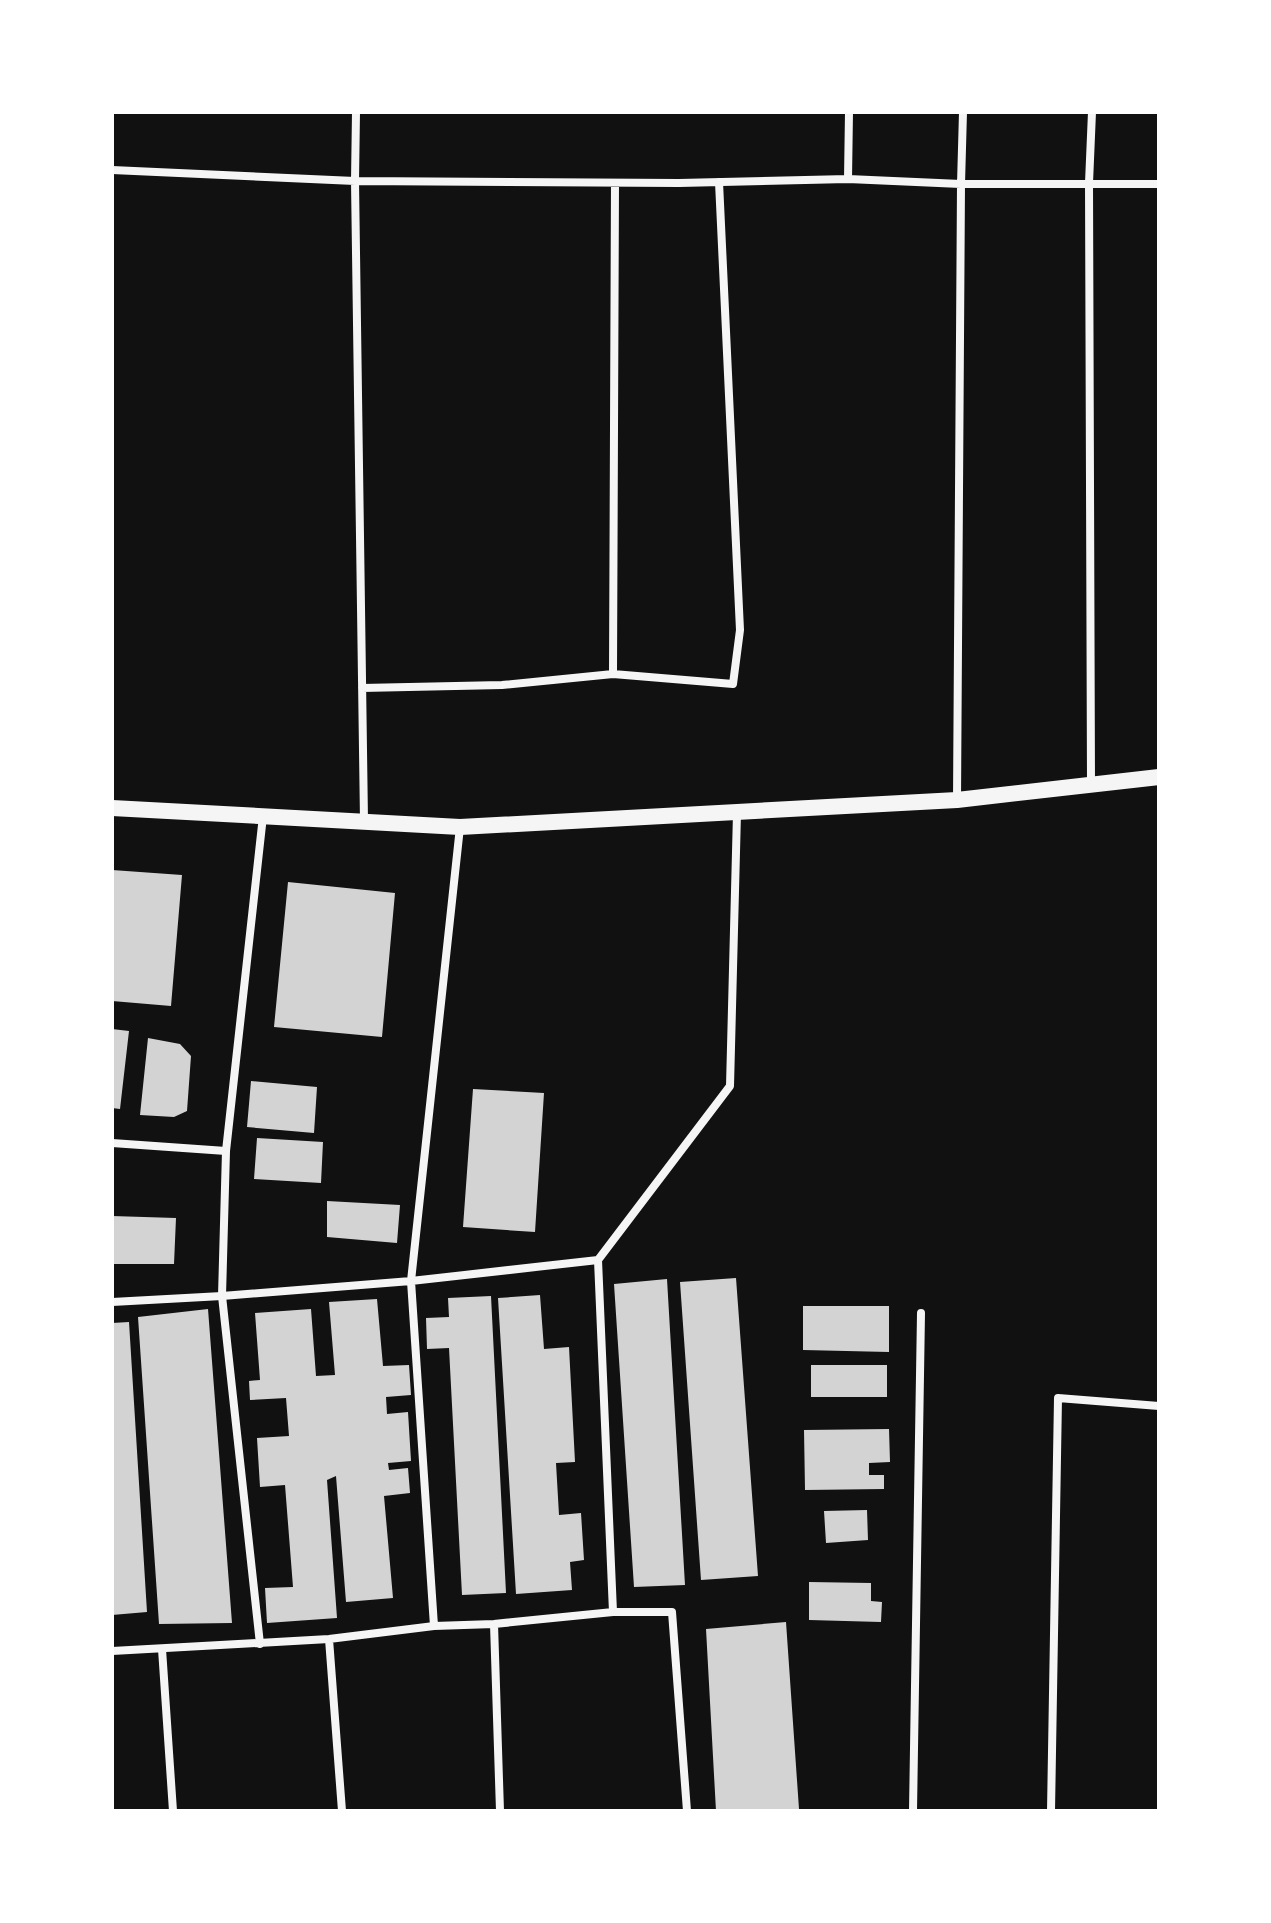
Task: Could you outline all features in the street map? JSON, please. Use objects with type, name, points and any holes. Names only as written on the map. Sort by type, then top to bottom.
[{"type":"main road","points":[[112,808],[460,827],[957,800],[1159,777]]},
{"type":"street","points":[[356,112],[364,821]]},
{"type":"street","points":[[848,179],[849,112]]},
{"type":"street","points":[[957,800],[963,112]]},
{"type":"street","points":[[1091,786],[1089,183],[1092,112]]},
{"type":"street","points":[[112,170],[355,181],[615,183],[848,179],[961,184],[1159,184]]},
{"type":"street","points":[[362,688],[502,685],[613,674],[733,684],[740,630],[719,182]]},
{"type":"street","points":[[613,674],[615,183]]},
{"type":"street","points":[[613,1612],[598,1260],[730,1086],[737,813]]},
{"type":"street","points":[[260,1644],[222,1296],[226,1151],[263,816]]},
{"type":"street","points":[[434,1626],[411,1281],[460,827]]},
{"type":"street","points":[[112,1143],[226,1151]]},
{"type":"street","points":[[112,1302],[411,1281],[598,1260]]},
{"type":"street","points":[[913,1811],[921,1313]]},
{"type":"street","points":[[1051,1811],[1058,1398],[1159,1406]]},
{"type":"street","points":[[112,1651],[329,1639],[434,1626],[494,1624],[613,1612],[672,1612],[687,1811]]},
{"type":"street","points":[[494,1624],[500,1811]]},
{"type":"street","points":[[329,1639],[342,1811]]},
{"type":"street","points":[[162,1649],[173,1811]]},
{"type":"building","points":[[112,870],[182,875],[171,1006],[112,1001]]},
{"type":"building","points":[[288,882],[395,893],[382,1037],[274,1027]]},
{"type":"building","points":[[112,1029],[129,1031],[120,1109],[112,1108]]},
{"type":"building","points":[[148,1038],[180,1044],[191,1056],[187,1111],[174,1117],[140,1115]]},
{"type":"building","points":[[251,1081],[317,1087],[314,1133],[247,1127]]},
{"type":"building","points":[[473,1089],[544,1093],[535,1232],[463,1227]]},
{"type":"building","points":[[257,1138],[323,1142],[321,1183],[254,1179]]},
{"type":"building","points":[[327,1201],[400,1205],[397,1243],[327,1237]]},
{"type":"building","points":[[112,1216],[176,1218],[174,1264],[112,1264]]},
{"type":"building","points":[[736,1278],[758,1576],[701,1580],[680,1282]]},
{"type":"building","points":[[667,1279],[685,1585],[634,1587],[614,1284]]},
{"type":"building","points":[[540,1295],[544,1349],[569,1347],[575,1462],[556,1463],[559,1515],[581,1513],[584,1560],[570,1562],[572,1590],[516,1594],[498,1298]]},
{"type":"building","points":[[491,1296],[506,1593],[462,1595],[449,1348],[427,1349],[426,1318],[449,1317],[448,1298]]},
{"type":"building","points":[[377,1299],[383,1366],[409,1365],[411,1395],[386,1397],[387,1414],[408,1412],[411,1461],[388,1463],[389,1470],[408,1468],[410,1493],[384,1496],[393,1598],[346,1602],[336,1476],[327,1480],[337,1618],[267,1623],[265,1588],[293,1587],[285,1485],[260,1487],[257,1438],[289,1436],[286,1398],[250,1400],[249,1381],[260,1380],[255,1313],[311,1309],[316,1376],[335,1375],[329,1302]]},
{"type":"building","points":[[803,1306],[889,1306],[889,1352],[803,1350]]},
{"type":"building","points":[[208,1309],[232,1623],[159,1624],[138,1317]]},
{"type":"building","points":[[129,1322],[147,1612],[112,1615],[112,1323]]},
{"type":"building","points":[[811,1365],[887,1365],[887,1397],[811,1397]]},
{"type":"building","points":[[889,1429],[890,1462],[869,1463],[869,1475],[884,1475],[884,1489],[805,1490],[804,1430]]},
{"type":"building","points":[[867,1510],[868,1540],[826,1543],[824,1511]]},
{"type":"building","points":[[809,1582],[871,1583],[871,1601],[882,1602],[881,1622],[809,1620]]},
{"type":"building","points":[[786,1622],[799,1809],[716,1811],[706,1629]]}]
